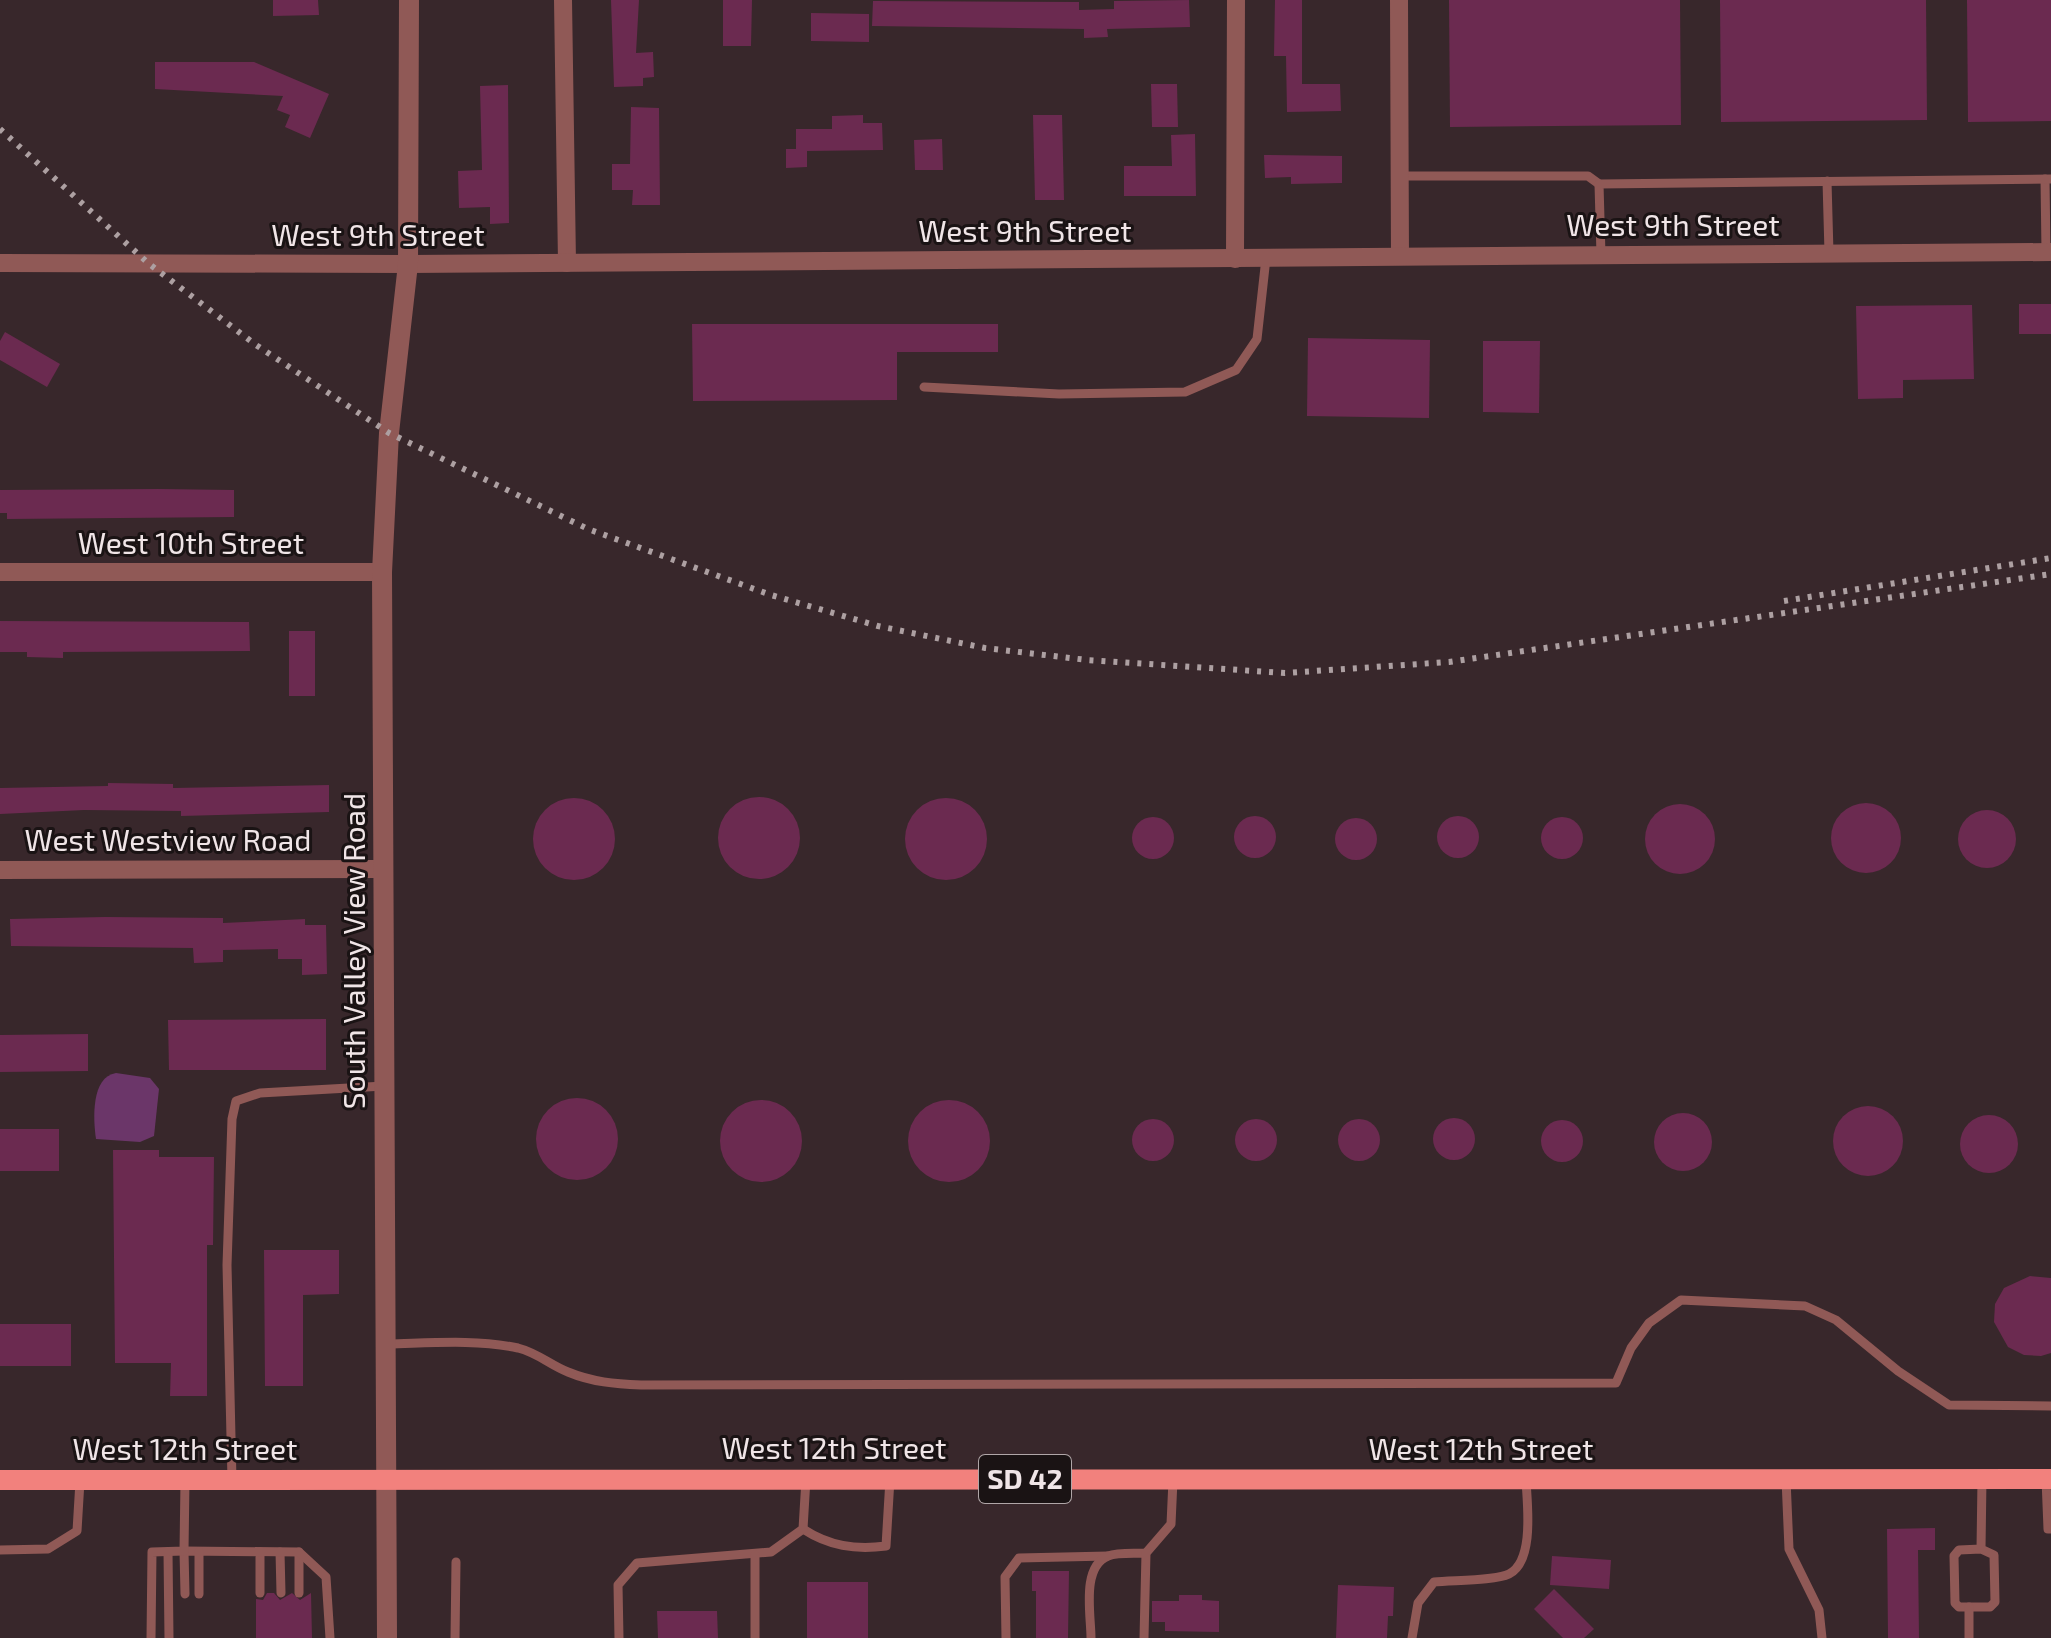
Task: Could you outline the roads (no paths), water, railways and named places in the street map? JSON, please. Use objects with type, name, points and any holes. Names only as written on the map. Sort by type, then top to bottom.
[{"type":"main road","name":"West 12th Street","points":[[0,1480],[2049,1479]]},
{"type":"street","name":"South Valley View Road","points":[[387,1638],[389,1479],[382,572],[389,433],[408,264],[409,0]]},
{"type":"street","points":[[563,0],[567,263]]},
{"type":"street","points":[[1235,259],[1236,0]]},
{"type":"street","points":[[1399,0],[1400,256]]},
{"type":"street","name":"West 9th Street","points":[[0,263],[408,264],[2049,252]]},
{"type":"street","name":"West 10th Street","points":[[0,572],[382,572]]},
{"type":"street","name":"West Westview Road","points":[[0,870],[384,869]]},
{"type":"lane","points":[[1400,176],[1588,176],[1599,184],[2048,179],[2049,252]]},
{"type":"lane","points":[[1827,181],[1829,253]]},
{"type":"lane","points":[[1599,184],[1601,255]]},
{"type":"lane","points":[[924,387],[1059,394],[1185,392],[1236,370],[1257,339],[1266,258]]},
{"type":"lane","points":[[232,1480],[227,1265],[232,1119],[236,1101],[260,1093],[386,1086]]},
{"type":"lane","points":[[388,1344],[504,1346],[543,1356],[566,1371],[606,1384],[1616,1383],[1631,1348],[1649,1323],[1681,1300],[1805,1306],[1836,1320],[1898,1371],[1949,1405],[2051,1406]]},
{"type":"lane","points":[[803,1529],[806,1479]]},
{"type":"lane","points":[[803,1529],[825,1543],[867,1549],[886,1546],[890,1529],[890,1479]]},
{"type":"lane","points":[[1786,1479],[1789,1549],[1819,1610],[1822,1638]]},
{"type":"lane","points":[[1981,1549],[1982,1479]]},
{"type":"lane","points":[[2049,1479],[2048,1529],[2051,1529]]},
{"type":"lane","points":[[0,1550],[48,1549],[77,1531],[80,1480]]},
{"type":"lane","points":[[185,1480],[185,1594]]},
{"type":"lane","points":[[1144,1638],[1146,1553],[1171,1524],[1173,1480]]},
{"type":"lane","points":[[1412,1638],[1418,1603],[1434,1582],[1509,1574],[1519,1564],[1527,1545],[1526,1480]]},
{"type":"lane","points":[[619,1638],[618,1585],[637,1563],[771,1552],[803,1529]]},
{"type":"lane","points":[[1981,1549],[1994,1555],[1995,1602],[1990,1607],[1955,1603],[1954,1556],[1959,1550],[1981,1549]]},
{"type":"lane","points":[[151,1638],[152,1552],[184,1551],[299,1552],[326,1577],[330,1638]]},
{"type":"lane","points":[[168,1552],[169,1638]]},
{"type":"lane","points":[[199,1552],[199,1594]]},
{"type":"lane","points":[[260,1552],[260,1593]]},
{"type":"lane","points":[[280,1552],[281,1593]]},
{"type":"lane","points":[[299,1552],[299,1593]]},
{"type":"lane","points":[[1006,1638],[1005,1577],[1019,1558],[1146,1553]]},
{"type":"lane","points":[[755,1555],[755,1638]]},
{"type":"lane","points":[[1091,1638],[1090,1589],[1094,1569],[1108,1556]]},
{"type":"lane","points":[[455,1638],[456,1562]]},
{"type":"lane","points":[[1969,1607],[1969,1638]]},
{"type":"railway","points":[[0,129],[148,263],[256,345],[389,433],[588,529],[771,595],[878,626],[985,648],[1087,660],[1285,673],[1449,662],[2051,574]]},
{"type":"railway","points":[[1784,601],[2051,558]]}]
